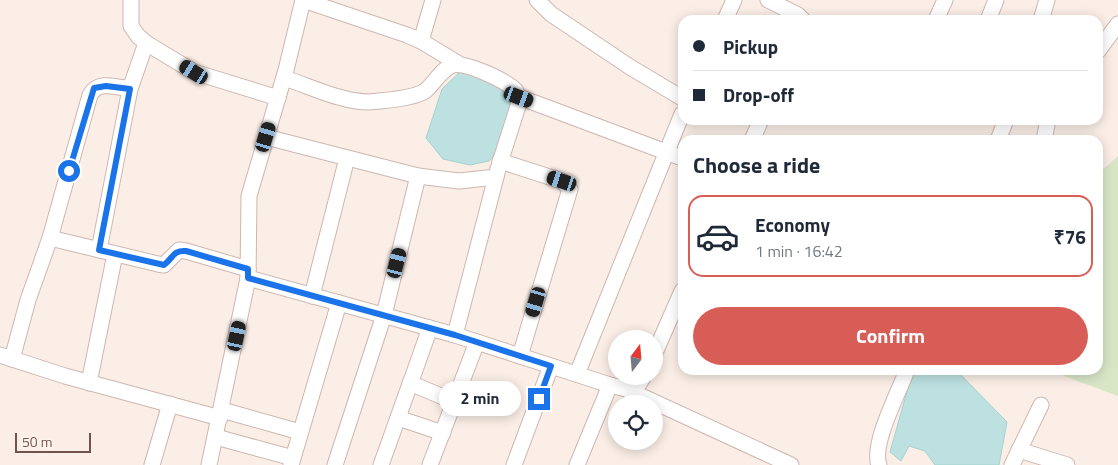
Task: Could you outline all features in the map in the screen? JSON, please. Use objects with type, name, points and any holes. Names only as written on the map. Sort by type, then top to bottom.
[{"type":"street","points":[[131,0],[131,26],[146,43],[194,72],[278,98]]},
{"type":"street","points":[[209,465],[221,414],[248,274],[249,196],[284,78],[303,0],[421,41],[459,64],[504,82],[515,90],[519,97],[518,106],[500,161],[455,335]]},
{"type":"street","points":[[421,41],[433,0]]},
{"type":"street","points":[[537,0],[550,14],[630,68],[678,96]]},
{"type":"street","points":[[727,15],[734,0]]},
{"type":"street","points":[[768,0],[798,15]]},
{"type":"street","points":[[938,15],[945,0]]},
{"type":"street","points":[[990,15],[996,0]]},
{"type":"street","points":[[1042,15],[1047,0]]},
{"type":"street","points":[[1103,44],[1118,24]]},
{"type":"street","points":[[99,250],[130,89],[146,43]]},
{"type":"street","points":[[284,78],[345,98],[369,102],[424,92],[450,65],[459,64]]},
{"type":"street","points":[[130,89],[106,86],[94,88],[50,238],[6,357],[170,404],[300,432]]},
{"type":"street","points":[[519,97],[678,156]]},
{"type":"street","points":[[577,374],[678,124]]},
{"type":"street","points":[[266,137],[418,176],[459,181],[496,177]]},
{"type":"street","points":[[312,296],[347,158]]},
{"type":"street","points":[[500,161],[562,181],[570,189],[520,356]]},
{"type":"street","points":[[336,465],[384,315],[418,176]]},
{"type":"street","points":[[50,238],[164,265],[174,253],[179,250],[186,251],[312,296],[455,335],[608,384]]},
{"type":"street","points":[[89,382],[115,254]]},
{"type":"street","points":[[663,334],[678,300]]},
{"type":"street","points":[[216,436],[292,461],[339,303]]},
{"type":"street","points":[[380,465],[430,328]]},
{"type":"street","points":[[430,465],[477,342]]},
{"type":"street","points":[[514,465],[551,366]]},
{"type":"street","points":[[878,464],[876,453],[880,439],[905,375]]},
{"type":"street","points":[[410,383],[455,402]]},
{"type":"street","points":[[577,465],[610,385],[626,388],[791,465]]},
{"type":"street","points":[[626,388],[637,387],[638,385]]},
{"type":"street","points":[[152,465],[170,404]]},
{"type":"street","points":[[1012,465],[1041,405]]},
{"type":"street","points":[[398,418],[443,434]]},
{"type":"street","points":[[1019,450],[1066,465]]},
{"type":"green space","points":[[1118,156],[1118,396],[1061,375],[1103,375],[1103,170]]},
{"type":"water","points":[[464,68],[512,90],[505,142],[489,161],[470,165],[443,159],[426,138],[442,89]]},
{"type":"water","points":[[912,375],[961,375],[1007,422],[999,465],[935,465],[925,451],[909,446],[901,461],[890,452]]},
{"type":"route","points":[[69,171],[90,95],[94,88],[106,86],[130,89],[99,250],[164,265],[174,253],[179,250],[186,251],[248,269],[248,278],[455,335],[551,366],[539,399]]}]
